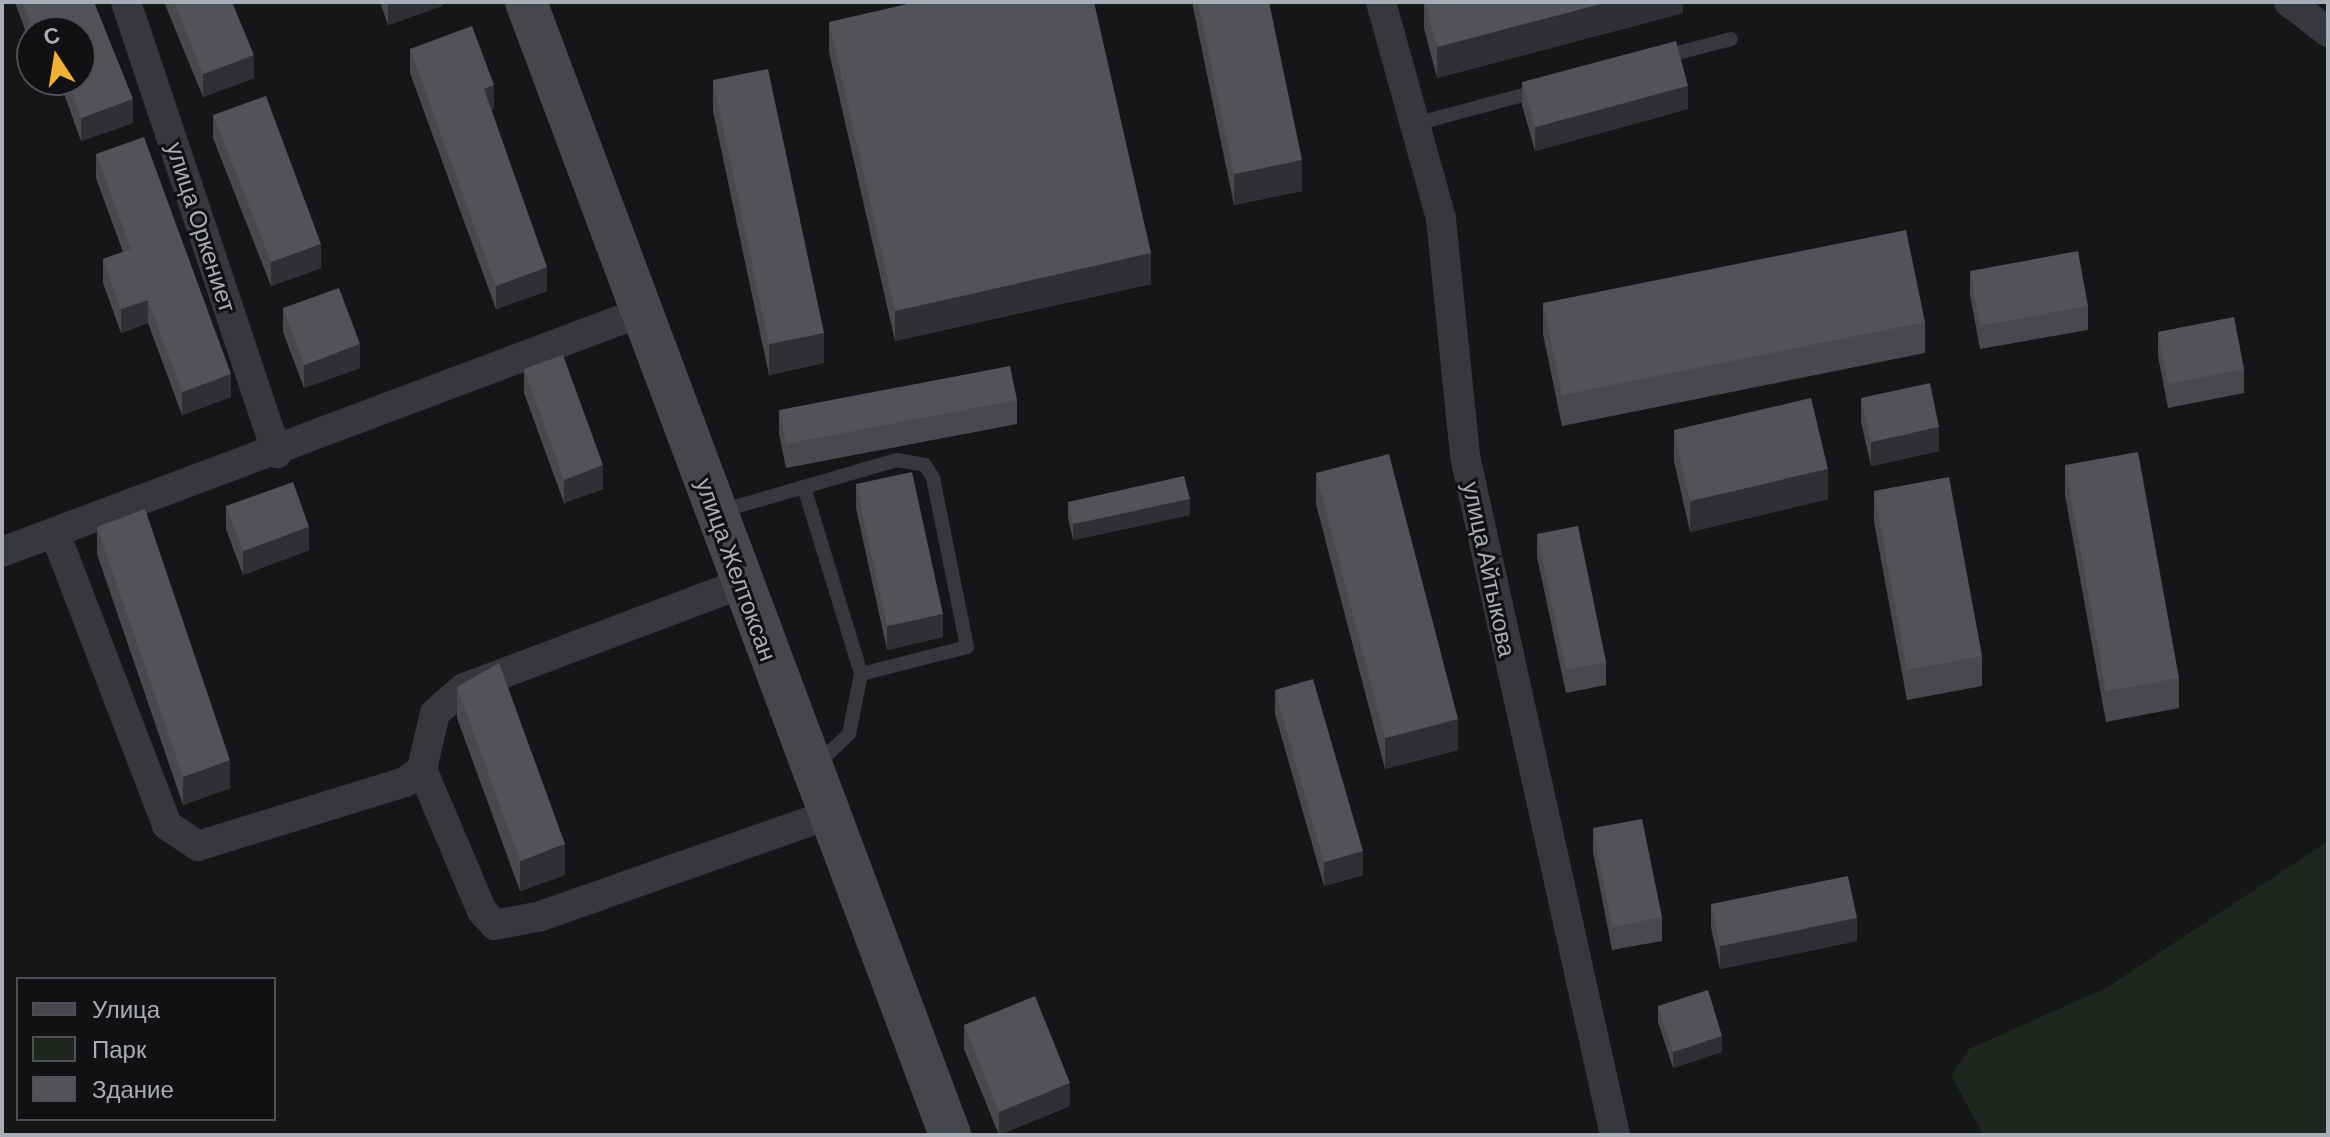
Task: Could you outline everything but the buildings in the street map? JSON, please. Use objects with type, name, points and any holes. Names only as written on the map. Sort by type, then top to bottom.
[{"type":"street","name":"улица Оркениет","points":[[126,2],[277,453]]},
{"type":"street","name":"улица Желтоксан","points":[[526,2],[717,512],[741,584],[814,767],[950,1135]]},
{"type":"street","name":"улица Айтыкова","points":[[1381,2],[1441,219],[1465,456],[1615,1135]]},
{"type":"street","points":[[2289,2],[2328,32]]},
{"type":"street","points":[[2,552],[277,453],[642,312]]},
{"type":"street","points":[[55,533],[167,825],[181,839],[198,846],[389,788],[422,769]]},
{"type":"street","points":[[741,584],[464,688],[435,713],[422,769],[482,911],[495,925],[541,916],[831,814]]},
{"type":"lane","points":[[1640,63],[1731,39]]},
{"type":"lane","points":[[1415,124],[1550,87]]},
{"type":"lane","points":[[717,512],[897,460],[925,465],[933,478],[970,638],[959,653],[861,674]]},
{"type":"lane","points":[[804,487],[861,674],[849,734],[814,767]]},
{"type":"green space","points":[[2328,841],[2328,1135],[1983,1135],[1951,1075],[1969,1049],[2108,987]]}]
